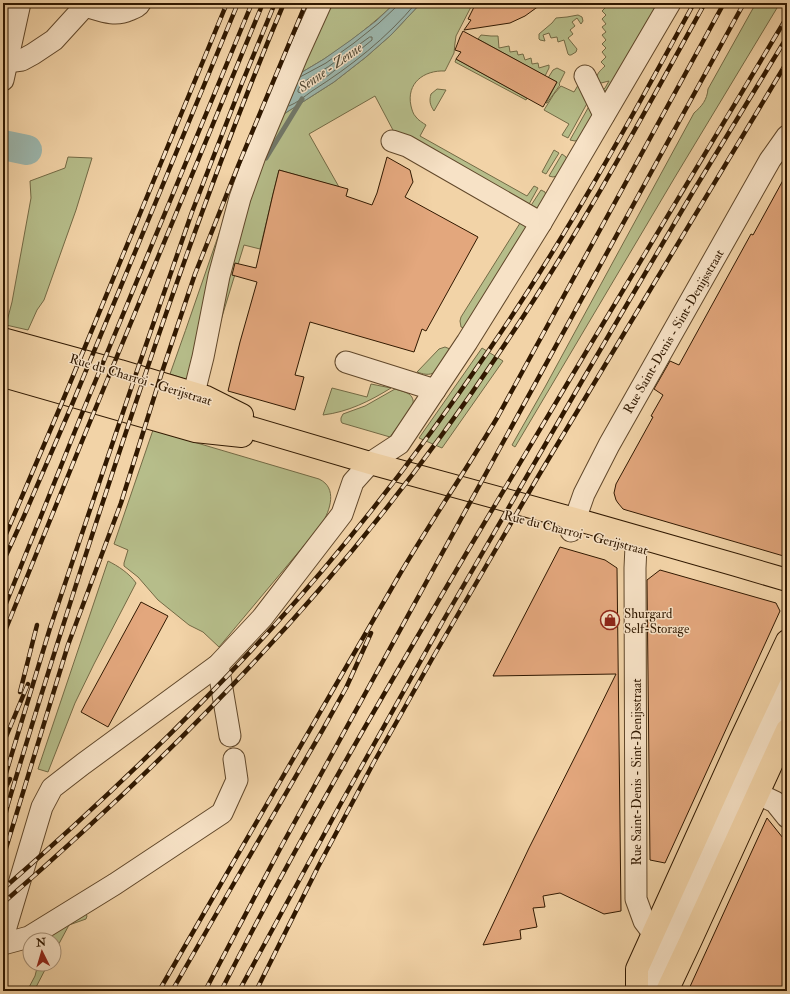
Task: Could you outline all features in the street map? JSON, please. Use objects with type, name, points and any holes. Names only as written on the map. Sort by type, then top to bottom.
[{"type":"main road","name":"Rue du Charroi - Gerijstraat","points":[[3,339],[120,371],[206,397],[297,442]]},
{"type":"main road","name":"Rue du Charroi - Gerijstraat","points":[[3,357],[153,399],[370,463],[419,468],[575,521],[787,580]]},
{"type":"main road","name":"Rue du Charroi - Gerijstraat","points":[[3,376],[195,431],[297,442]]},
{"type":"main road","name":"Rue du Charroi - Gerijstraat","points":[[575,521],[636,546],[787,591]]},
{"type":"main road","name":"Rue du Charroi - Gerijstraat","points":[[575,521],[787,571]]},
{"type":"main road","points":[[787,641],[637,969],[651,989],[690,942],[787,730]]},
{"type":"street","points":[[4,68],[12,41],[20,3]]},
{"type":"street","points":[[4,68],[33,54],[54,40],[84,4],[108,13],[124,13],[138,6],[140,3]]},
{"type":"street","points":[[194,393],[203,357],[219,276],[240,198],[258,149],[321,3]]},
{"type":"street","points":[[3,937],[42,807],[52,788],[82,764],[218,665],[262,618],[342,514],[353,482],[370,463],[399,444],[467,342],[541,223],[670,3]]},
{"type":"street","points":[[585,76],[604,115]]},
{"type":"street","name":"Rue Saint-Denis - Sint-Denijsstraat","points":[[575,521],[584,494],[608,445],[770,160],[787,136]]},
{"type":"street","points":[[392,141],[407,146],[541,223]]},
{"type":"street","points":[[346,362],[435,390]]},
{"type":"street","name":"Rue Saint-Denis - Sint-Denijsstraat","points":[[636,546],[636,900],[644,921],[653,933]]},
{"type":"street","points":[[218,665],[230,736]]},
{"type":"street","points":[[651,989],[787,685]]},
{"type":"street","points":[[3,944],[29,937],[115,884],[222,813],[238,780],[234,759]]},
{"type":"street","points":[[758,794],[775,802],[787,817]]},
{"type":"green space","points":[[326,3],[395,3],[352,40],[294,77]]},
{"type":"green space","points":[[421,3],[473,3],[456,36],[454,53],[445,71],[437,71],[424,76],[418,80],[411,91],[410,98],[413,112],[418,119],[426,125],[420,136],[527,196],[534,186],[538,188],[528,206],[394,132],[375,96],[309,134],[339,187],[279,170],[260,249],[244,245],[217,333],[217,298],[276,119],[334,82],[366,57],[391,35]]},
{"type":"green space","points":[[603,3],[657,3],[655,12],[649,23],[607,90],[603,92],[602,91],[609,81],[601,83],[597,76],[605,66],[601,62],[606,57],[602,52],[606,48],[602,44],[606,40],[602,35],[606,32],[602,27],[606,24],[602,19],[606,15],[602,11],[606,7]]},
{"type":"green space","points":[[756,3],[780,3],[515,447],[512,445],[694,113],[705,100],[708,89]]},
{"type":"green space","points":[[578,15],[582,17],[583,21],[581,24],[577,18],[572,22],[575,26],[570,30],[573,34],[568,38],[577,49],[576,52],[569,55],[564,40],[558,42],[557,37],[551,38],[549,33],[543,35],[545,41],[539,39],[539,34],[556,18]]},
{"type":"green space","points":[[481,35],[498,36],[499,48],[509,46],[510,52],[517,51],[518,55],[523,54],[525,60],[531,58],[532,64],[538,63],[539,68],[549,65],[545,76],[478,39]]},
{"type":"green space","points":[[456,59],[527,98],[526,100],[455,62]]},
{"type":"green space","points":[[557,68],[565,72],[559,84],[560,85],[546,103],[557,82],[548,78],[553,70]]},
{"type":"green space","points":[[580,82],[590,98],[568,138],[562,135],[569,124],[544,110],[561,86],[574,92]]},
{"type":"green space","points":[[437,89],[446,90],[434,111],[430,99],[431,94]]},
{"type":"green space","points":[[592,101],[595,111],[578,140],[570,140]]},
{"type":"green space","points":[[554,150],[559,153],[546,174],[542,172]]},
{"type":"green space","points":[[562,154],[567,160],[557,176],[549,176]]},
{"type":"green space","points":[[68,157],[92,158],[76,210],[44,300],[37,310],[28,330],[6,325],[12,302],[31,198],[30,181],[65,168]]},
{"type":"green space","points":[[541,190],[545,192],[546,196],[538,208],[535,209],[530,207]]},
{"type":"green space","points":[[231,200],[188,380],[170,374]]},
{"type":"green space","points":[[522,220],[527,226],[464,328],[461,327],[461,317]]},
{"type":"green space","points":[[445,347],[450,349],[435,372],[424,374],[417,372],[439,349]]},
{"type":"green space","points":[[482,348],[503,361],[442,448],[419,438]]},
{"type":"green space","points":[[371,384],[391,388],[358,405],[332,414],[323,415],[332,388],[367,397]]},
{"type":"green space","points":[[395,389],[406,392],[411,396],[413,406],[390,437],[342,423],[341,418],[343,414],[365,406]]},
{"type":"green space","points":[[153,430],[319,479],[329,488],[331,500],[330,506],[322,524],[219,647],[203,632],[189,625],[158,600],[138,577],[124,566],[128,550],[114,544]]},
{"type":"green space","points":[[108,561],[123,570],[136,583],[75,703],[48,772],[38,769]]},
{"type":"green space","points":[[85,912],[87,916],[86,919],[69,925],[62,938],[62,932],[56,932]]},
{"type":"green space","points":[[36,972],[44,972],[34,991],[27,991]]},
{"type":"water","points":[[395,3],[421,3],[391,35],[366,57],[334,82],[276,119],[294,77],[324,59],[351,40],[376,21]]},
{"type":"building","points":[[476,3],[543,3],[525,16],[510,23],[464,30],[471,20],[468,19]]},
{"type":"building","points":[[463,31],[557,82],[543,107],[456,59],[461,52],[455,50]]},
{"type":"building","points":[[387,157],[410,170],[413,182],[405,197],[478,237],[426,331],[422,329],[414,352],[310,322],[295,375],[304,377],[295,410],[228,391],[257,282],[232,275],[235,263],[256,268],[279,170],[348,189],[346,196],[372,205]]},
{"type":"building","points":[[787,173],[787,557],[623,509],[616,500],[614,493],[616,484],[653,417],[651,416],[663,395],[654,389],[670,361],[679,365],[751,234],[753,235]]},
{"type":"building","points":[[560,547],[605,560],[617,568],[621,911],[604,914],[560,893],[543,896],[545,907],[533,908],[537,927],[520,930],[521,939],[483,945],[529,848],[616,674],[493,676]]},
{"type":"building","points":[[660,570],[776,603],[780,611],[665,863],[650,860],[647,580]]},
{"type":"building","points":[[141,602],[168,616],[108,727],[81,712]]},
{"type":"building","points":[[767,818],[787,843],[787,991],[688,991]]},
{"type":"waterway","points":[[266,158],[302,99]]},
{"type":"waterway","name":"Senne - Zenne","points":[[3,145],[27,150]]},
{"type":"railway","points":[[3,541],[61,405],[227,3]]},
{"type":"railway","points":[[3,562],[71,407],[238,3]]},
{"type":"railway","points":[[3,611],[83,411],[252,3]]},
{"type":"railway","points":[[3,636],[263,3]]},
{"type":"railway","points":[[3,783],[50,628],[192,212],[275,3]]},
{"type":"railway","points":[[3,824],[22,756],[67,613],[113,470],[165,317],[202,211],[242,106],[284,3]]},
{"type":"railway","points":[[3,858],[68,645],[121,503],[162,372],[195,274],[306,3]]},
{"type":"railway","points":[[3,889],[107,795],[208,696],[272,628],[330,562],[385,493],[464,386],[544,266],[596,179],[694,3]]},
{"type":"railway","points":[[3,903],[127,791],[206,713],[319,590],[389,505],[476,387],[553,270],[605,182],[705,3]]},
{"type":"railway","points":[[159,991],[397,579],[497,418],[724,3]]},
{"type":"railway","points":[[205,991],[281,847],[744,3]]},
{"type":"railway","points":[[221,991],[280,878],[342,767],[470,547],[787,17]]},
{"type":"railway","points":[[239,991],[340,805],[443,621],[694,190],[787,37]]},
{"type":"railway","points":[[256,991],[318,867],[374,762],[432,659],[539,475],[787,62]]},
{"type":"railway","points":[[20,692],[37,625]]},
{"type":"railway","points":[[172,991],[346,688],[371,633]]},
{"type":"railway","points":[[3,744],[28,684]]},
{"type":"railway","points":[[3,793],[10,779]]},
{"type":"place","name":"Shurgard Self-Storage","points":[[610,620]]}]
